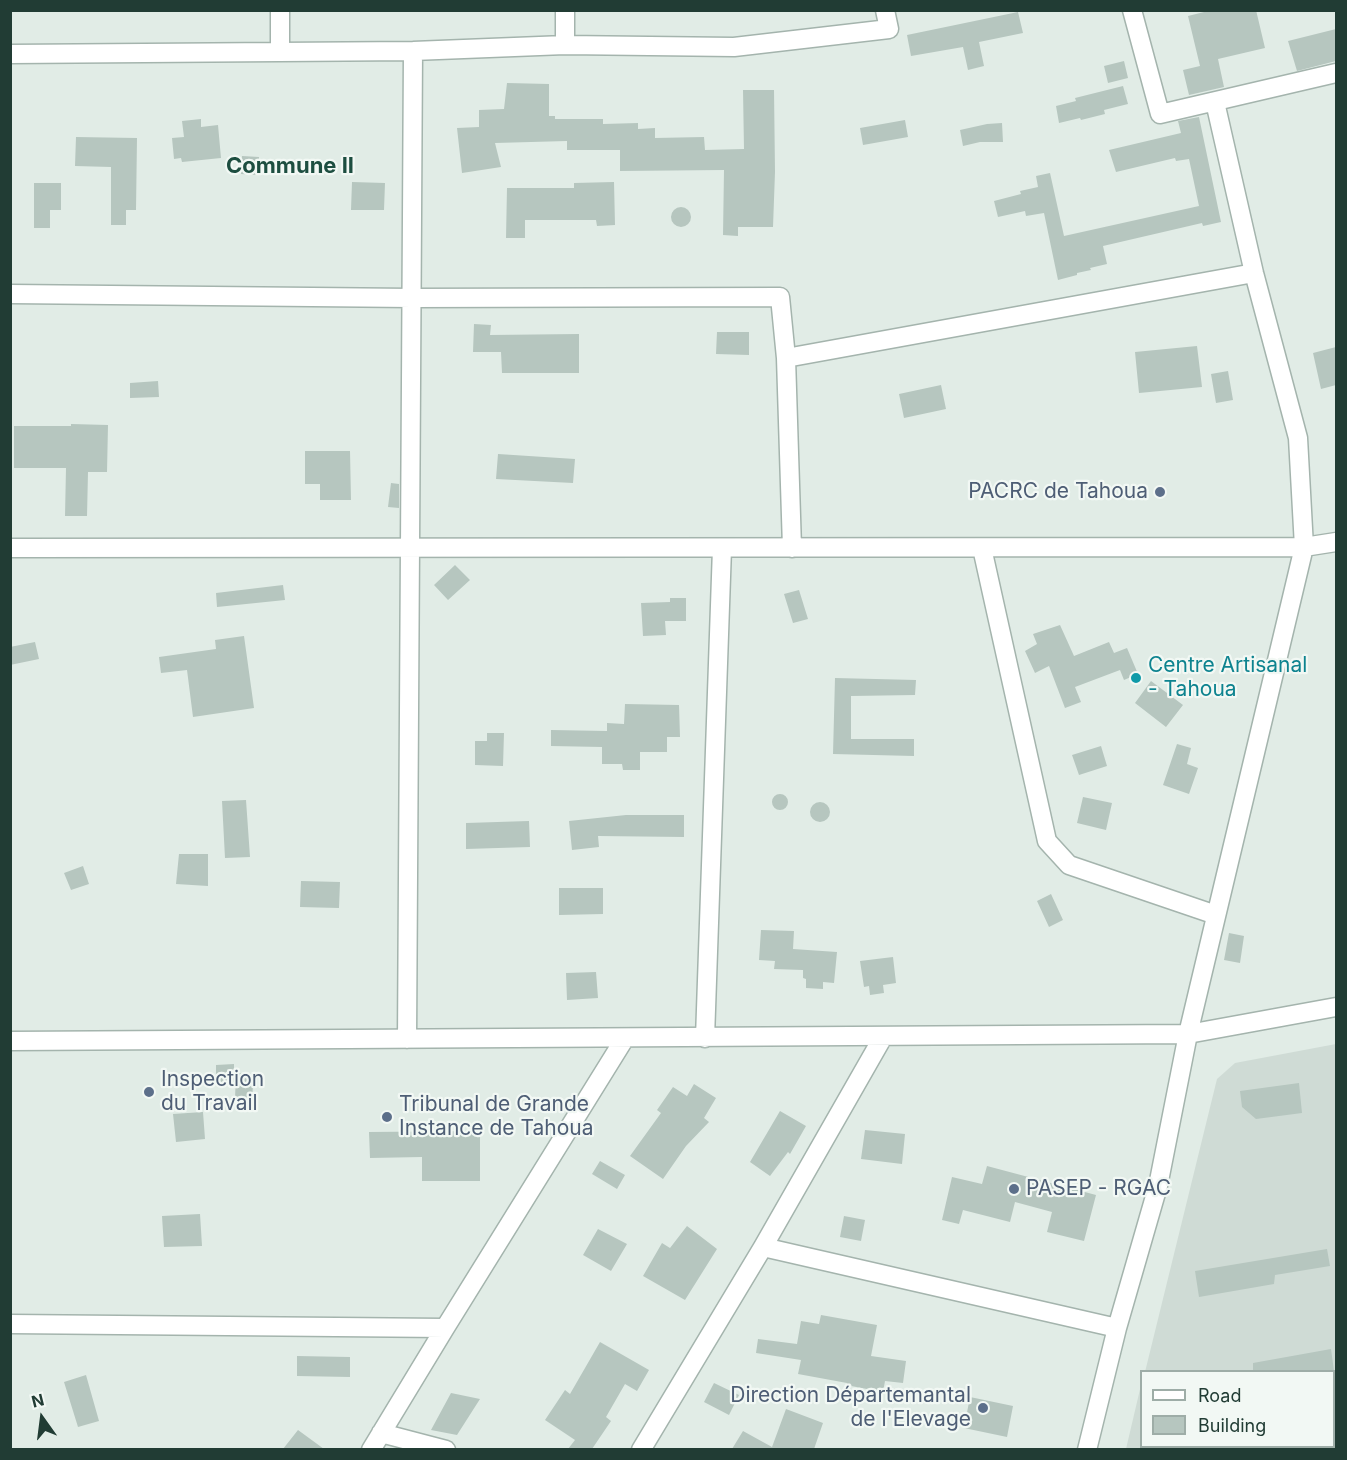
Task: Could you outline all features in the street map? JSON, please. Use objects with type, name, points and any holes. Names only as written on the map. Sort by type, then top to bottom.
[{"type":"street","points":[[280,10],[280,52]]},
{"type":"street","points":[[565,10],[565,45]]},
{"type":"street","points":[[10,54],[413,51],[565,45],[745,46],[889,29],[885,10]]},
{"type":"street","points":[[1132,10],[1160,114],[1336,73]]},
{"type":"street","points":[[407,1039],[413,51]]},
{"type":"street","points":[[1087,1449],[1117,1328],[1158,1186],[1188,1034],[1304,547],[1298,438],[1254,273],[1215,102]]},
{"type":"street","points":[[786,358],[1254,273]]},
{"type":"street","points":[[10,294],[412,298],[780,297],[786,358],[792,548]]},
{"type":"street","points":[[10,548],[1304,547],[1336,543]]},
{"type":"street","points":[[705,1038],[722,548]]},
{"type":"street","points":[[982,548],[1047,841],[1069,865],[1216,915]]},
{"type":"street","points":[[10,1041],[1188,1034],[1336,1007]]},
{"type":"street","points":[[641,1449],[763,1247],[883,1037]]},
{"type":"street","points":[[371,1449],[625,1038]]},
{"type":"street","points":[[763,1247],[1117,1328]]},
{"type":"street","points":[[10,1324],[445,1328]]},
{"type":"street","points":[[381,1433],[446,1449]]},
{"type":"shaded area","points":[[1336,1044],[1336,1421],[1335,1370],[1145,1370],[1217,1079],[1235,1063]]},
{"type":"shaded area","points":[[1140,1389],[1140,1448],[1205,1448],[1196,1450],[1126,1449]]},
{"type":"building","points":[[1212,10],[1256,10],[1265,48],[1218,59],[1224,87],[1189,95],[1183,70],[1200,66],[1188,16]]},
{"type":"building","points":[[1018,12],[1023,33],[979,42],[984,66],[968,70],[963,47],[911,56],[907,35]]},
{"type":"building","points":[[1336,29],[1336,61],[1297,71],[1288,41]]},
{"type":"building","points":[[1124,61],[1128,78],[1108,83],[1104,66]]},
{"type":"building","points":[[507,83],[549,84],[549,116],[555,116],[555,119],[603,119],[603,124],[638,123],[638,129],[655,128],[655,138],[704,137],[705,150],[744,149],[743,90],[774,90],[773,227],[738,227],[738,236],[723,235],[724,170],[620,171],[620,150],[567,150],[567,141],[495,143],[501,167],[462,173],[457,128],[479,127],[479,110],[504,109]]},
{"type":"building","points":[[1123,86],[1128,104],[1104,110],[1105,114],[1059,123],[1056,106],[1076,101],[1075,98]]},
{"type":"building","points":[[1199,117],[1221,222],[1203,226],[1202,223],[1103,246],[1107,264],[1058,280],[1044,213],[1026,216],[1025,211],[998,217],[994,201],[1038,187],[1036,176],[1050,173],[1064,236],[1199,206],[1189,159],[1176,161],[1175,158],[1116,172],[1109,150],[1181,133],[1178,121]]},
{"type":"building","points":[[201,119],[201,127],[218,125],[221,158],[182,162],[181,158],[174,159],[172,138],[184,137],[182,121]]},
{"type":"building","points":[[905,120],[908,137],[863,145],[860,128]]},
{"type":"building","points":[[1002,123],[1003,142],[980,142],[963,146],[960,130]]},
{"type":"building","points":[[76,137],[137,138],[136,210],[126,210],[126,225],[111,225],[111,167],[75,166]]},
{"type":"building","points":[[242,156],[259,157],[258,175],[241,174]]},
{"type":"building","points":[[352,182],[385,183],[384,210],[351,210]]},
{"type":"building","points":[[614,182],[615,225],[597,226],[596,220],[525,220],[525,238],[506,238],[507,188],[574,188],[574,183]]},
{"type":"building","points":[[34,183],[61,183],[61,210],[50,210],[50,228],[34,228]]},
{"type":"building","points":[[681,207],[688,210],[691,217],[688,224],[681,227],[674,224],[671,217],[674,210]]},
{"type":"building","points":[[474,324],[491,325],[490,335],[579,334],[579,373],[502,373],[501,352],[473,352]]},
{"type":"building","points":[[717,332],[749,332],[749,355],[716,354]]},
{"type":"building","points":[[1197,346],[1202,387],[1139,393],[1135,352]]},
{"type":"building","points":[[1336,347],[1336,385],[1321,389],[1313,353]]},
{"type":"building","points":[[1228,371],[1233,400],[1216,403],[1211,374]]},
{"type":"building","points":[[158,381],[159,397],[130,398],[130,383]]},
{"type":"building","points":[[941,385],[946,409],[904,418],[899,394]]},
{"type":"building","points":[[71,424],[108,425],[107,472],[88,472],[87,516],[65,516],[66,468],[14,468],[14,426],[71,426]]},
{"type":"building","points":[[305,451],[350,451],[351,500],[320,500],[320,484],[305,484]]},
{"type":"building","points":[[498,454],[575,459],[573,483],[496,479]]},
{"type":"building","points":[[391,483],[399,484],[399,508],[388,507]]},
{"type":"building","points":[[455,565],[470,580],[448,600],[434,585]]},
{"type":"building","points":[[283,585],[285,600],[217,607],[216,593]]},
{"type":"building","points":[[799,590],[808,619],[793,623],[784,594]]},
{"type":"building","points":[[670,598],[686,598],[686,621],[665,621],[666,635],[643,636],[641,603],[670,602]]},
{"type":"building","points":[[1060,625],[1074,656],[1109,642],[1114,653],[1127,648],[1138,674],[1124,680],[1120,670],[1075,687],[1081,702],[1065,708],[1049,666],[1035,673],[1025,651],[1037,644],[1033,634]]},
{"type":"building","points":[[244,636],[254,708],[193,717],[187,670],[161,673],[159,657],[216,649],[215,640]]},
{"type":"building","points":[[35,642],[39,659],[10,665],[10,647]]},
{"type":"building","points":[[835,678],[916,680],[915,695],[851,696],[851,739],[914,739],[914,756],[833,754]]},
{"type":"building","points":[[1151,681],[1183,705],[1166,727],[1135,703]]},
{"type":"building","points":[[625,704],[679,705],[680,737],[667,737],[667,752],[640,752],[640,770],[623,770],[622,764],[602,764],[602,747],[551,746],[551,730],[607,731],[607,723],[624,724]]},
{"type":"building","points":[[487,733],[504,733],[503,766],[475,765],[475,741],[487,741]]},
{"type":"building","points":[[1177,744],[1191,748],[1187,764],[1198,768],[1189,794],[1163,785]]},
{"type":"building","points":[[1101,746],[1107,766],[1079,775],[1072,755]]},
{"type":"building","points":[[780,794],[786,796],[788,802],[786,808],[780,810],[774,808],[772,802],[774,796]]},
{"type":"building","points":[[1083,797],[1112,803],[1106,830],[1077,823]]},
{"type":"building","points":[[246,800],[250,857],[225,858],[222,801]]},
{"type":"building","points":[[820,802],[827,805],[830,812],[827,819],[820,822],[813,819],[810,812],[813,805]]},
{"type":"building","points":[[626,815],[684,815],[684,837],[598,836],[599,847],[572,850],[569,821]]},
{"type":"building","points":[[529,821],[530,847],[466,849],[466,823]]},
{"type":"building","points":[[179,854],[208,854],[208,886],[176,884]]},
{"type":"building","points":[[83,866],[89,884],[71,890],[64,873]]},
{"type":"building","points":[[301,881],[340,882],[339,908],[300,907]]},
{"type":"building","points":[[559,888],[603,888],[603,914],[559,915]]},
{"type":"building","points":[[1051,894],[1063,920],[1049,927],[1037,901]]},
{"type":"building","points":[[761,930],[794,931],[793,949],[837,952],[834,983],[823,982],[823,989],[806,988],[803,970],[774,969],[775,961],[759,960]]},
{"type":"building","points":[[1229,933],[1244,936],[1240,963],[1224,960]]},
{"type":"building","points":[[893,957],[896,983],[883,985],[884,993],[870,995],[869,986],[864,987],[860,961]]},
{"type":"building","points":[[596,972],[598,998],[567,1000],[566,973]]},
{"type":"building","points":[[234,1064],[234,1084],[216,1085],[216,1065]]},
{"type":"building","points":[[236,1073],[254,1074],[252,1098],[235,1098]]},
{"type":"building","points":[[1299,1083],[1302,1113],[1256,1119],[1242,1107],[1240,1091]]},
{"type":"building","points":[[694,1084],[716,1098],[704,1118],[709,1122],[686,1146],[663,1179],[630,1156],[661,1113],[657,1110],[673,1087],[687,1096]]},
{"type":"building","points":[[780,1111],[806,1126],[790,1154],[788,1152],[770,1176],[750,1162]]},
{"type":"building","points":[[203,1112],[205,1139],[176,1142],[173,1114]]},
{"type":"building","points":[[865,1130],[905,1134],[902,1164],[861,1159]]},
{"type":"building","points":[[480,1131],[480,1181],[422,1181],[422,1157],[370,1158],[369,1132]]},
{"type":"building","points":[[600,1161],[625,1175],[617,1189],[592,1174]]},
{"type":"building","points":[[987,1166],[1096,1195],[1084,1241],[1047,1232],[1052,1212],[1015,1202],[1010,1222],[963,1210],[959,1224],[942,1220],[952,1177],[982,1184]]},
{"type":"building","points":[[200,1214],[202,1246],[164,1247],[162,1216]]},
{"type":"building","points":[[844,1216],[865,1220],[861,1241],[840,1237]]},
{"type":"building","points":[[687,1226],[717,1249],[685,1300],[643,1276],[662,1243],[670,1248]]},
{"type":"building","points":[[598,1229],[627,1244],[611,1271],[583,1255]]},
{"type":"building","points":[[1327,1249],[1330,1266],[1275,1275],[1274,1284],[1199,1297],[1195,1271]]},
{"type":"building","points":[[821,1315],[877,1325],[871,1356],[906,1361],[903,1383],[885,1381],[883,1392],[846,1385],[847,1383],[798,1374],[801,1360],[756,1353],[758,1339],[797,1344],[801,1321],[819,1324]]},
{"type":"building","points":[[600,1342],[649,1370],[637,1391],[625,1384],[606,1417],[611,1421],[592,1449],[568,1449],[575,1440],[545,1420],[565,1390],[570,1394]]},
{"type":"building","points":[[1331,1349],[1334,1370],[1253,1370],[1253,1363]]},
{"type":"building","points":[[297,1356],[350,1357],[350,1377],[297,1376]]},
{"type":"building","points":[[86,1375],[99,1421],[78,1427],[64,1382]]},
{"type":"building","points":[[714,1383],[739,1395],[729,1415],[704,1402]]},
{"type":"building","points":[[451,1393],[480,1399],[457,1435],[431,1430]]},
{"type":"building","points":[[970,1397],[1013,1406],[1007,1437],[964,1428]]},
{"type":"building","points":[[786,1409],[823,1423],[814,1449],[732,1449],[743,1431],[772,1447]]},
{"type":"building","points":[[298,1430],[324,1449],[283,1449]]},
{"type":"place","name":"PACRC de Tahoua","points":[[1160,492]]},
{"type":"place","name":"Centre Artisanal - Tahoua","points":[[1136,678]]},
{"type":"place","name":"Inspection du Travail","points":[[149,1092]]},
{"type":"place","name":"Tribunal de Grande Instance de Tahoua","points":[[387,1117]]},
{"type":"place","name":"PASEP - RGAC","points":[[1014,1189]]},
{"type":"place","name":"Direction Départemantal de l'Elevage","points":[[983,1408]]},
{"type":"district","name":"Commune II","points":[[290,166]]}]
